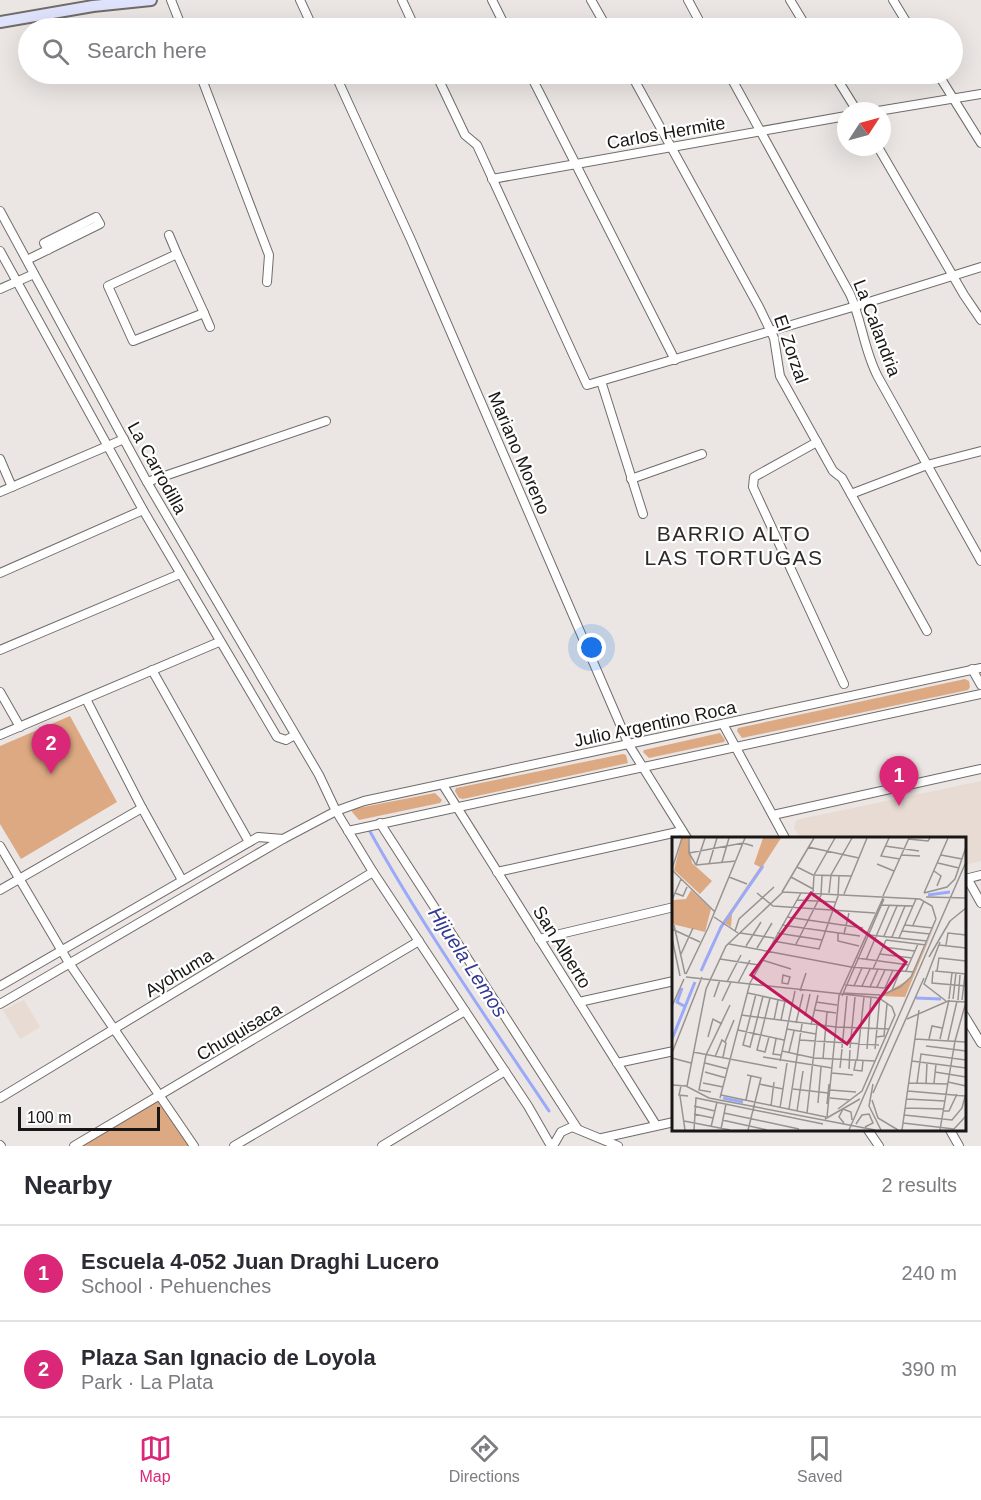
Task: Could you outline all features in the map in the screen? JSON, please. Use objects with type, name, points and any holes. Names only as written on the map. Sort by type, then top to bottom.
[{"type":"street","points":[[23,18],[114,2],[151,0]]},
{"type":"street","points":[[171,0],[178,18]]},
{"type":"street","points":[[300,0],[308,18]]},
{"type":"street","points":[[402,0],[410,18]]},
{"type":"street","points":[[492,0],[502,18]]},
{"type":"street","points":[[591,0],[601,18]]},
{"type":"street","points":[[688,0],[698,18]]},
{"type":"street","points":[[790,0],[801,18]]},
{"type":"street","points":[[892,0],[904,18]]},
{"type":"street","points":[[0,22],[18,19]]},
{"type":"street","points":[[204,84],[270,255],[267,282]]},
{"type":"street","name":"Mariano Moreno","points":[[340,84],[411,240],[629,745],[685,835]]},
{"type":"street","points":[[441,84],[465,135],[477,145],[587,385],[981,267]]},
{"type":"street","points":[[535,84],[675,360]]},
{"type":"street","name":"El Zorzal","points":[[637,84],[771,330],[780,376],[833,471],[842,478],[927,631]]},
{"type":"street","name":"La Calandria","points":[[735,84],[856,306],[872,366],[981,561]]},
{"type":"street","points":[[840,84],[851,102]]},
{"type":"street","points":[[944,84],[981,143]]},
{"type":"street","points":[[891,109],[981,94]]},
{"type":"street","name":"Carlos Hermite","points":[[492,179],[837,118]]},
{"type":"street","points":[[883,156],[964,295],[981,320]]},
{"type":"street","name":"La Carrodilla","points":[[0,211],[147,482],[319,776],[336,811],[552,1146]]},
{"type":"street","points":[[27,260],[48,250],[100,224],[96,217],[44,243],[48,250]]},
{"type":"street","points":[[169,235],[210,327]]},
{"type":"street","name":"La Carrodilla","points":[[0,251],[107,446],[219,642],[277,737],[286,740],[295,735]]},
{"type":"street","points":[[177,254],[108,286],[133,341],[204,313]]},
{"type":"street","points":[[0,289],[34,274]]},
{"type":"street","points":[[601,381],[643,514]]},
{"type":"street","points":[[147,482],[326,422]]},
{"type":"street","points":[[0,492],[124,439]]},
{"type":"street","points":[[817,442],[754,477],[753,487],[844,684]]},
{"type":"street","points":[[851,494],[927,465],[981,451]]},
{"type":"street","points":[[632,479],[702,454]]},
{"type":"street","points":[[0,459],[12,487]]},
{"type":"street","points":[[0,562],[2,572],[143,510]]},
{"type":"street","points":[[0,650],[180,574]]},
{"type":"street","points":[[0,735],[219,642]]},
{"type":"street","points":[[977,668],[981,685]]},
{"type":"street","name":"Julio Argentino Roca","points":[[0,1004],[283,839],[336,811],[364,801],[977,668]]},
{"type":"street","points":[[152,670],[249,842]]},
{"type":"street","points":[[0,692],[20,727]]},
{"type":"street","points":[[348,831],[981,694]]},
{"type":"street","points":[[86,699],[182,880]]},
{"type":"street","points":[[723,724],[784,837]]},
{"type":"street","points":[[772,815],[981,769]]},
{"type":"street","name":"San Alberto","points":[[442,785],[656,1125]]},
{"type":"street","points":[[0,890],[142,808]]},
{"type":"street","points":[[380,823],[577,1128]]},
{"type":"street","points":[[0,986],[249,842],[261,837],[283,839]]},
{"type":"street","points":[[497,872],[672,838]]},
{"type":"street","points":[[0,846],[69,963],[194,1146]]},
{"type":"street","name":"Ayohuma","points":[[0,1098],[374,872]]},
{"type":"street","points":[[981,875],[966,879],[981,903]]},
{"type":"street","points":[[539,939],[672,907]]},
{"type":"street","name":"Chuquisaca","points":[[74,1146],[419,941]]},
{"type":"street","points":[[579,1002],[672,981]]},
{"type":"street","points":[[234,1146],[465,1011]]},
{"type":"street","points":[[966,1018],[981,1044]]},
{"type":"street","points":[[617,1063],[672,1051]]},
{"type":"street","points":[[382,1146],[505,1071]]},
{"type":"street","points":[[601,1138],[672,1122]]},
{"type":"street","points":[[552,1146],[562,1130],[567,1127],[577,1128],[618,1146]]},
{"type":"street","points":[[868,1131],[876,1146]]},
{"type":"street","points":[[951,1131],[959,1146]]},
{"type":"shaded area","points":[[965,679],[969,681],[968,690],[742,738],[737,731],[738,728]]},
{"type":"shaded area","points":[[70,716],[117,802],[21,859],[0,824],[0,746]]},
{"type":"shaded area","points":[[720,733],[724,742],[649,758],[643,752],[644,750]]},
{"type":"shaded area","points":[[626,755],[628,763],[463,799],[459,798],[455,791],[456,788]]},
{"type":"shaded area","points":[[981,781],[981,861],[966,865],[966,837],[799,837],[794,828],[796,820]]},
{"type":"shaded area","points":[[435,793],[442,800],[440,803],[359,820],[352,812],[353,809]]},
{"type":"shaded area","points":[[24,1000],[40,1027],[20,1039],[3,1010]]},
{"type":"shaded area","points":[[161,1096],[194,1146],[74,1146]]},
{"type":"waterway","name":"Hijuela Lemos","points":[[368,828],[433,936],[549,1111]]},
{"type":"place","name":"Plaza San Ignacio de Loyola","points":[[51,774]]},
{"type":"place","name":"Escuela 4-052 Juan Draghi Lucero","points":[[899,806]]},
{"type":"district","name":"BARRIO ALTO LAS TORTUGAS","points":[[734,546]]}]
